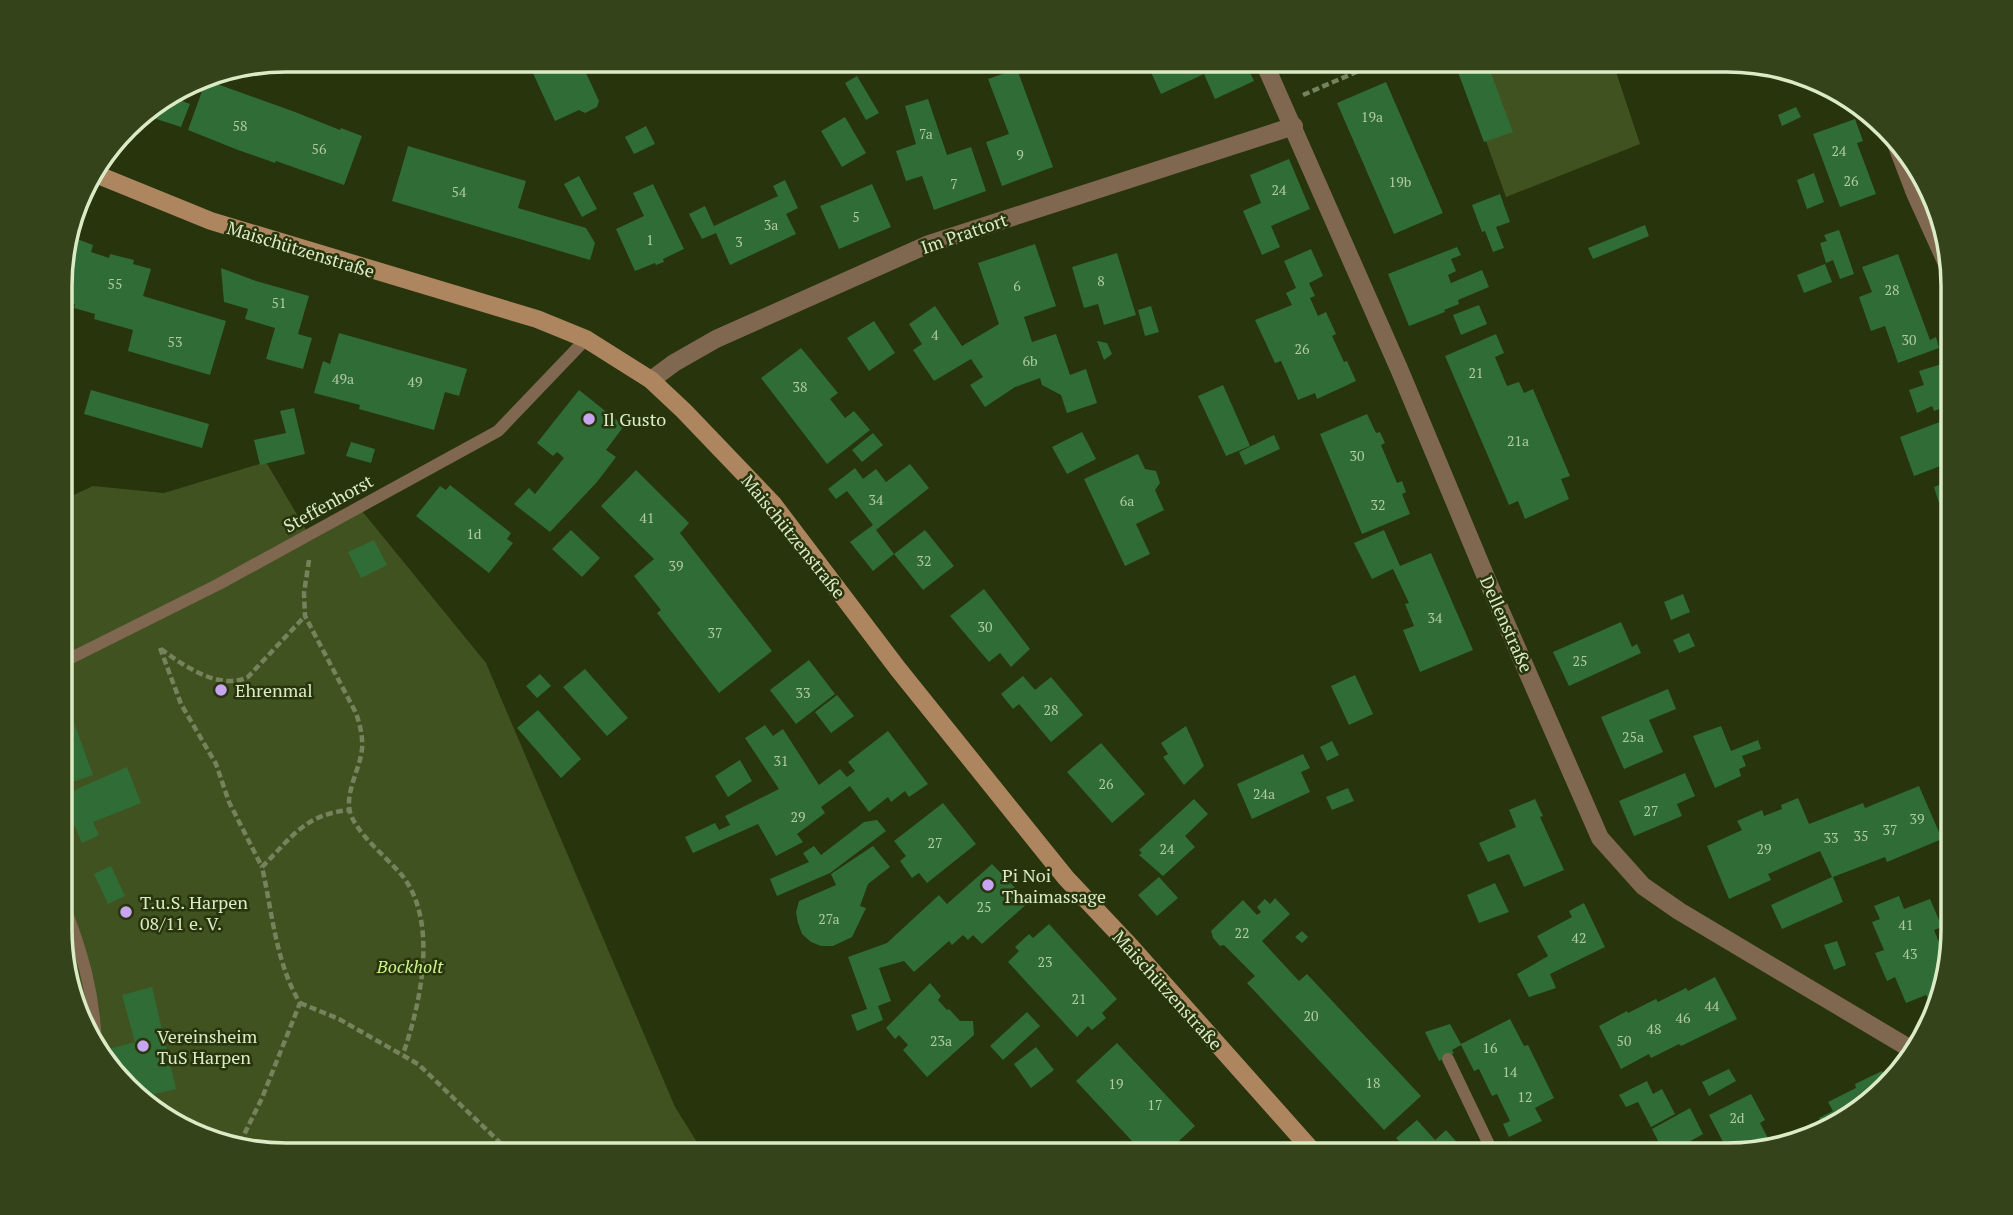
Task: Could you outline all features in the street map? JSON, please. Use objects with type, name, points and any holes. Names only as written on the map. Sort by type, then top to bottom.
[{"type":"street","name":"Dellenstraße","points":[[1268,72],[1600,838],[1643,886],[1679,911],[1906,1046]]},
{"type":"street","name":"Im Prattort","points":[[652,380],[674,363],[716,339],[929,244],[1294,126]]},
{"type":"street","points":[[1906,168],[1935,238]]},
{"type":"street","name":"Maischützenstraße","points":[[102,177],[211,221],[537,320],[586,338],[652,380],[773,504],[898,670],[1066,878],[1305,1143]]},
{"type":"lane","name":"Steffenhorst","points":[[72,658],[219,584],[498,431],[586,338]]},
{"type":"lane","points":[[72,928],[86,967],[94,1003],[95,1026]]},
{"type":"lane","points":[[1448,1059],[1488,1143]]},
{"type":"path","points":[[1282,102],[1355,72]]},
{"type":"path","points":[[314,531],[304,593],[305,616],[356,713],[361,728],[362,750],[350,798],[350,810],[355,822],[403,877],[414,895],[421,917],[423,941],[418,1005],[403,1054]]},
{"type":"path","points":[[305,616],[248,677],[238,683],[218,681],[160,648],[181,704],[216,764],[229,802],[262,867],[282,957],[292,989],[300,1003],[339,1019],[418,1063],[501,1143]]},
{"type":"path","points":[[262,867],[307,821],[331,812],[350,810]]},
{"type":"path","points":[[242,1138],[262,1098],[300,1003]]},
{"type":"green space","points":[[1461,72],[1616,72],[1640,144],[1506,197]]},
{"type":"green space","name":"Bockholt","points":[[266,462],[312,540],[362,511],[486,663],[675,1107],[698,1143],[258,1141],[231,1136],[179,1115],[156,1099],[116,1059],[88,1011],[74,957],[72,496],[93,486],[164,493]]},
{"type":"building","points":[[532,72],[586,72],[599,101],[597,107],[585,113],[579,110],[555,121]]},
{"type":"building","points":[[1008,72],[1018,72],[1053,167],[1002,186],[986,142],[1009,134],[988,79]]},
{"type":"building","points":[[1151,72],[1250,72],[1254,81],[1215,99],[1204,74],[1161,94]]},
{"type":"building","points":[[1458,72],[1490,72],[1513,132],[1484,142]]},
{"type":"building","points":[[857,76],[879,113],[866,120],[845,83]]},
{"type":"building","points":[[1386,82],[1443,213],[1394,234],[1337,103]]},
{"type":"building","points":[[216,84],[362,136],[344,185],[238,150],[188,130],[203,89]]},
{"type":"building","points":[[928,99],[947,155],[971,147],[986,191],[934,210],[922,176],[906,181],[896,151],[916,144],[905,106]]},
{"type":"building","points":[[179,100],[190,104],[181,127],[154,118]]},
{"type":"building","points":[[1796,107],[1801,117],[1782,126],[1778,115]]},
{"type":"building","points":[[845,117],[866,153],[842,167],[821,131]]},
{"type":"building","points":[[1855,119],[1863,141],[1857,143],[1876,194],[1840,207],[1813,134]]},
{"type":"building","points":[[646,126],[655,144],[634,154],[625,137]]},
{"type":"building","points":[[408,146],[526,181],[518,208],[586,228],[595,243],[590,260],[392,201]]},
{"type":"building","points":[[1289,159],[1310,209],[1271,226],[1280,247],[1262,255],[1243,211],[1261,203],[1250,175]]},
{"type":"building","points":[[1814,173],[1824,202],[1807,209],[1797,180]]},
{"type":"building","points":[[579,176],[597,209],[582,217],[564,184]]},
{"type":"building","points":[[785,180],[798,208],[786,214],[796,234],[730,265],[716,233],[702,239],[689,214],[705,206],[714,226],[778,196],[773,186]]},
{"type":"building","points":[[653,184],[684,249],[663,259],[664,262],[635,271],[616,229],[644,216],[633,193]]},
{"type":"building","points":[[872,184],[891,227],[839,249],[820,206]]},
{"type":"building","points":[[1500,194],[1510,222],[1496,227],[1504,248],[1493,252],[1472,205]]},
{"type":"building","points":[[1645,225],[1649,236],[1593,259],[1588,248]]},
{"type":"building","points":[[1839,230],[1854,274],[1840,279],[1833,260],[1826,263],[1820,243],[1827,241],[1824,235]]},
{"type":"building","points":[[77,239],[93,245],[91,252],[109,258],[110,254],[134,260],[133,264],[151,269],[143,296],[226,321],[210,375],[128,351],[133,330],[94,319],[95,314],[74,308],[75,304],[72,303],[72,286]]},
{"type":"building","points":[[1035,244],[1056,306],[1024,317],[1032,342],[1056,334],[1070,375],[1086,369],[1097,403],[1067,413],[1061,395],[1042,385],[1040,378],[1015,387],[985,407],[970,385],[983,377],[971,359],[934,381],[913,350],[922,344],[909,324],[935,306],[962,346],[999,324],[978,263]]},
{"type":"building","points":[[1457,247],[1461,255],[1451,259],[1456,271],[1448,275],[1451,283],[1482,270],[1489,287],[1458,300],[1459,304],[1444,310],[1445,312],[1409,326],[1388,274]]},
{"type":"building","points":[[1311,249],[1323,276],[1309,283],[1315,296],[1310,298],[1318,316],[1326,312],[1336,334],[1332,336],[1356,381],[1317,399],[1315,393],[1298,400],[1281,361],[1275,363],[1255,320],[1292,305],[1286,293],[1296,288],[1284,261]]},
{"type":"building","points":[[1117,253],[1136,315],[1104,325],[1098,304],[1084,308],[1072,267]]},
{"type":"building","points":[[1898,254],[1930,340],[1936,337],[1939,348],[1898,363],[1885,326],[1871,331],[1859,297],[1872,292],[1862,267]]},
{"type":"building","points":[[1825,264],[1832,282],[1804,293],[1797,275]]},
{"type":"building","points":[[221,268],[309,296],[298,334],[312,338],[303,369],[266,359],[275,328],[245,319],[248,309],[224,302]]},
{"type":"building","points":[[1479,305],[1487,324],[1461,335],[1453,315]]},
{"type":"building","points":[[1151,306],[1159,332],[1145,336],[1138,310]]},
{"type":"building","points":[[874,321],[895,353],[869,371],[847,338]]},
{"type":"building","points":[[339,333],[467,369],[459,396],[445,392],[434,430],[314,393],[323,361],[330,364]]},
{"type":"building","points":[[1496,334],[1504,353],[1495,357],[1507,386],[1519,382],[1524,393],[1533,389],[1570,476],[1561,479],[1569,499],[1525,519],[1518,501],[1509,505],[1445,356]]},
{"type":"building","points":[[1097,341],[1107,343],[1112,354],[1104,360]]},
{"type":"building","points":[[801,348],[838,393],[830,399],[845,418],[854,411],[870,430],[827,464],[761,378]]},
{"type":"building","points":[[1941,364],[1941,408],[1934,411],[1932,406],[1917,413],[1909,390],[1924,385],[1919,371]]},
{"type":"building","points":[[1223,385],[1250,446],[1226,456],[1198,396]]},
{"type":"building","points":[[91,390],[209,424],[202,448],[84,414]]},
{"type":"building","points":[[579,390],[624,426],[606,450],[616,457],[597,482],[550,532],[514,504],[529,488],[535,494],[564,458],[557,452],[553,456],[537,443]]},
{"type":"building","points":[[294,408],[305,454],[260,465],[254,440],[286,433],[280,411]]},
{"type":"building","points":[[1367,414],[1376,433],[1380,432],[1385,443],[1381,445],[1397,483],[1402,481],[1406,492],[1402,494],[1410,514],[1362,534],[1320,434]]},
{"type":"building","points":[[1941,422],[1941,466],[1914,476],[1900,437]]},
{"type":"building","points":[[1082,432],[1096,459],[1067,474],[1052,447]]},
{"type":"building","points":[[873,433],[883,445],[862,462],[852,450]]},
{"type":"building","points":[[1274,435],[1280,449],[1245,465],[1239,452]]},
{"type":"building","points":[[351,442],[375,449],[371,463],[346,456]]},
{"type":"building","points":[[1138,454],[1145,469],[1156,471],[1160,483],[1155,490],[1164,510],[1136,524],[1150,554],[1125,566],[1084,479]]},
{"type":"building","points":[[910,464],[929,488],[876,530],[894,554],[873,571],[850,542],[873,525],[847,491],[836,499],[828,489],[855,468],[863,479],[876,469],[886,482]]},
{"type":"building","points":[[636,470],[689,523],[680,533],[772,651],[719,693],[657,613],[661,610],[634,576],[654,559],[601,506]]},
{"type":"building","points":[[1941,484],[1941,503],[1939,503],[1934,487]]},
{"type":"building","points":[[450,485],[511,533],[507,539],[513,543],[489,573],[416,516],[440,486],[446,490]]},
{"type":"building","points":[[571,530],[600,558],[582,577],[552,549]]},
{"type":"building","points":[[925,530],[954,566],[923,590],[894,554]]},
{"type":"building","points":[[1384,530],[1400,566],[1431,553],[1473,650],[1420,672],[1403,630],[1414,626],[1405,604],[1409,603],[1393,569],[1372,579],[1354,543]]},
{"type":"building","points":[[374,540],[387,565],[361,578],[348,552]]},
{"type":"building","points":[[984,589],[1030,649],[1011,667],[1000,653],[989,662],[950,616]]},
{"type":"building","points":[[1683,594],[1690,612],[1671,620],[1664,602]]},
{"type":"building","points":[[1621,622],[1632,647],[1637,644],[1641,653],[1569,686],[1553,652]]},
{"type":"building","points":[[1689,633],[1695,646],[1679,653],[1673,640]]},
{"type":"building","points":[[809,660],[835,694],[796,724],[770,690]]},
{"type":"building","points":[[585,669],[628,718],[607,736],[563,687]]},
{"type":"building","points":[[540,674],[551,686],[537,698],[526,686]]},
{"type":"building","points":[[1355,675],[1373,714],[1349,725],[1331,686]]},
{"type":"building","points":[[1023,676],[1035,690],[1051,677],[1083,715],[1051,742],[1019,704],[1013,709],[1001,694]]},
{"type":"building","points":[[1668,689],[1676,709],[1649,720],[1663,752],[1624,769],[1601,717]]},
{"type":"building","points":[[837,695],[854,716],[831,733],[815,712]]},
{"type":"building","points":[[538,710],[581,759],[561,778],[517,728]]},
{"type":"building","points":[[72,717],[93,775],[72,782]]},
{"type":"building","points":[[765,725],[773,736],[783,729],[819,785],[840,769],[847,777],[855,771],[848,762],[888,731],[928,784],[909,797],[905,791],[891,802],[888,797],[869,812],[850,786],[821,807],[825,813],[797,834],[803,842],[776,856],[758,824],[693,853],[685,837],[715,823],[719,830],[730,825],[725,816],[779,789],[745,738]]},
{"type":"building","points":[[1186,726],[1204,766],[1184,785],[1163,757],[1168,754],[1161,743]]},
{"type":"building","points":[[1721,726],[1731,751],[1758,740],[1761,749],[1742,756],[1746,766],[1739,769],[1741,776],[1715,788],[1693,736]]},
{"type":"building","points":[[1332,741],[1339,755],[1327,761],[1320,747]]},
{"type":"building","points":[[1101,743],[1145,794],[1112,823],[1067,772]]},
{"type":"building","points":[[1303,754],[1310,768],[1301,772],[1310,792],[1252,819],[1237,784]]},
{"type":"building","points":[[740,760],[752,781],[728,797],[715,776]]},
{"type":"building","points":[[127,767],[141,803],[93,822],[99,835],[82,843],[72,821],[72,791]]},
{"type":"building","points":[[1685,773],[1695,796],[1677,804],[1682,816],[1634,836],[1619,801]]},
{"type":"building","points":[[1919,786],[1941,839],[1887,862],[1885,857],[1833,877],[1843,902],[1782,929],[1771,905],[1832,877],[1820,851],[1768,874],[1771,880],[1729,899],[1707,846],[1742,830],[1737,821],[1762,810],[1764,816],[1782,809],[1781,805],[1798,798],[1809,824],[1863,803],[1865,808]]},
{"type":"building","points":[[1348,788],[1354,801],[1332,810],[1326,797]]},
{"type":"building","points":[[1194,799],[1208,814],[1185,836],[1195,847],[1163,876],[1139,855],[1142,853],[1139,850]]},
{"type":"building","points":[[1535,799],[1543,816],[1540,817],[1564,870],[1524,887],[1509,854],[1488,862],[1479,843],[1516,827],[1509,810]]},
{"type":"building","points":[[943,803],[976,844],[927,883],[919,873],[912,878],[900,861],[906,856],[894,841]]},
{"type":"building","points":[[877,820],[886,831],[830,873],[777,896],[770,879],[809,862],[803,853],[814,846],[821,855],[864,822]]},
{"type":"building","points":[[873,846],[890,867],[868,884],[860,906],[866,908],[852,937],[833,946],[821,946],[811,942],[802,934],[798,923],[796,912],[799,901],[836,885],[831,874]]},
{"type":"building","points":[[992,864],[1029,902],[982,944],[973,935],[968,940],[963,935],[952,945],[949,941],[914,972],[904,961],[879,968],[891,1001],[878,1006],[883,1020],[857,1031],[851,1015],[867,1009],[848,957],[887,943],[939,895],[947,904]]},
{"type":"building","points":[[111,866],[125,896],[108,904],[94,874]]},
{"type":"building","points":[[1159,877],[1178,898],[1157,916],[1138,895]]},
{"type":"building","points":[[1495,883],[1509,912],[1479,923],[1467,895]]},
{"type":"building","points":[[1899,896],[1904,909],[1930,899],[1941,927],[1934,930],[1941,946],[1928,1001],[1926,995],[1906,1003],[1895,977],[1887,981],[1875,953],[1884,950],[1872,922],[1880,919],[1874,906]]},
{"type":"building","points":[[1275,898],[1290,914],[1262,941],[1299,981],[1307,974],[1421,1096],[1384,1130],[1247,983],[1255,976],[1224,945],[1220,946],[1213,938],[1211,931],[1243,900],[1257,915],[1261,912],[1257,907],[1265,899],[1270,904]]},
{"type":"building","points":[[1584,903],[1605,947],[1550,974],[1556,988],[1529,997],[1517,974],[1548,956],[1537,936],[1572,917],[1569,911]]},
{"type":"building","points":[[1049,924],[1117,999],[1102,1013],[1106,1018],[1092,1030],[1088,1026],[1077,1037],[1008,962],[1019,951],[1015,947],[1029,934],[1033,938]]},
{"type":"building","points":[[1302,931],[1308,937],[1302,943],[1295,937]]},
{"type":"building","points":[[1837,941],[1846,965],[1834,970],[1824,945]]},
{"type":"building","points":[[1715,977],[1737,1019],[1651,1058],[1649,1054],[1621,1069],[1599,1026],[1627,1011],[1628,1013],[1656,999],[1658,1002],[1686,988],[1688,991]]},
{"type":"building","points":[[930,983],[941,996],[938,1000],[947,1010],[960,1021],[973,1021],[974,1035],[927,1077],[903,1050],[908,1045],[899,1035],[895,1039],[886,1028]]},
{"type":"building","name":"Vereinsheim TuS Harpen","points":[[152,987],[176,1089],[151,1095],[109,1049],[135,1042],[122,995]]},
{"type":"building","points":[[1027,1012],[1040,1026],[1003,1060],[990,1046]]},
{"type":"building","points":[[1510,1019],[1524,1046],[1528,1045],[1554,1098],[1535,1108],[1542,1121],[1509,1137],[1503,1124],[1510,1121],[1497,1094],[1492,1096],[1479,1069],[1474,1071],[1461,1045],[1452,1050],[1454,1053],[1439,1061],[1425,1032],[1450,1024],[1461,1044]]},
{"type":"building","points":[[1117,1043],[1195,1126],[1177,1143],[1134,1143],[1076,1081]]},
{"type":"building","points":[[1036,1047],[1054,1070],[1031,1088],[1014,1064]]},
{"type":"building","points":[[1729,1069],[1736,1081],[1709,1096],[1702,1082]]},
{"type":"building","points":[[1882,1071],[1883,1074],[1857,1099],[1821,1122],[1819,1118],[1833,1111],[1828,1102],[1856,1088],[1855,1084]]},
{"type":"building","points":[[1647,1081],[1653,1094],[1662,1089],[1675,1114],[1651,1127],[1638,1102],[1626,1107],[1619,1095]]},
{"type":"building","points":[[1751,1094],[1765,1120],[1760,1123],[1768,1139],[1721,1143],[1709,1115]]},
{"type":"building","points":[[1690,1108],[1703,1134],[1687,1143],[1659,1143],[1652,1129]]},
{"type":"building","points":[[1417,1120],[1435,1140],[1446,1130],[1458,1143],[1401,1143],[1396,1138]]},
{"type":"place","name":"Il Gusto","points":[[589,419]]},
{"type":"place","name":"Ehrenmal","points":[[221,690]]},
{"type":"place","name":"Pi Noi Thaimassage","points":[[988,885]]},
{"type":"place","name":"T.u.S. Harpen 08/11 e. V.","points":[[126,912]]},
{"type":"place","name":"Vereinsheim TuS Harpen","points":[[143,1046]]}]
